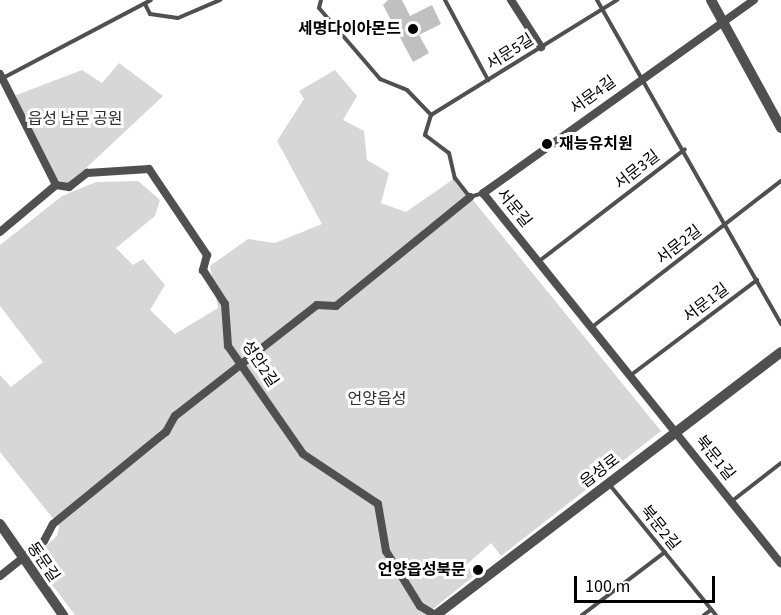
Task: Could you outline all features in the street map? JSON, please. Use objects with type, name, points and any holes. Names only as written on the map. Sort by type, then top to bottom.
[{"type":"street","points":[[512,0],[541,47]]},
{"type":"street","points":[[711,0],[781,128]]},
{"type":"street","points":[[722,21],[753,0]]},
{"type":"street","name":"서문4길","points":[[483,193],[722,21]]},
{"type":"street","points":[[0,232],[56,185],[1,76]]},
{"type":"street","name":"성안2길","points":[[56,185],[69,187],[87,172],[149,169],[207,255],[203,270],[225,304],[228,346],[303,454],[378,504],[386,551],[420,606],[436,615]]},
{"type":"street","name":"서문길","points":[[483,193],[675,432]]},
{"type":"street","points":[[0,576],[44,541],[53,524],[166,432],[175,416],[317,305],[336,306],[470,197]]},
{"type":"street","name":"읍성로","points":[[436,615],[781,352]]},
{"type":"street","name":"북문1길","points":[[675,432],[781,563]]},
{"type":"street","name":"동문길","points":[[0,524],[20,559],[63,615]]},
{"type":"lane","points":[[1,76],[151,0]]},
{"type":"lane","points":[[145,3],[150,14],[178,18],[220,0]]},
{"type":"lane","points":[[321,0],[319,8],[380,79],[407,90],[431,115]]},
{"type":"lane","points":[[445,0],[488,80]]},
{"type":"lane","points":[[597,0],[645,76],[781,324]]},
{"type":"lane","name":"서문5길","points":[[431,115],[617,0]]},
{"type":"lane","name":"서문길","points":[[431,115],[425,135],[449,153],[455,178],[470,197],[483,193]]},
{"type":"lane","name":"서문3길","points":[[538,262],[685,149]]},
{"type":"lane","name":"서문2길","points":[[591,328],[781,181]]},
{"type":"lane","name":"서문1길","points":[[630,376],[757,280]]},
{"type":"lane","name":"북문1길","points":[[732,502],[781,463]]},
{"type":"lane","name":"북문2길","points":[[609,483],[716,615]]},
{"type":"lane","points":[[582,615],[665,552]]},
{"type":"lane","points":[[704,615],[711,610]]},
{"type":"green space","name":"읍성 남문 공원","points":[[119,63],[163,96],[69,184],[58,180],[14,96],[82,70],[102,83]]},
{"type":"green space","name":"언양읍성","points":[[335,70],[357,96],[343,120],[364,131],[367,160],[389,173],[381,203],[406,212],[455,178],[661,431],[501,556],[491,543],[466,565],[474,576],[425,615],[75,615],[32,558],[57,536],[59,526],[0,452],[0,375],[11,387],[43,362],[0,306],[0,245],[62,196],[96,182],[138,181],[160,200],[155,216],[116,248],[133,265],[143,259],[165,285],[150,310],[175,334],[218,308],[210,266],[248,239],[275,243],[322,224],[277,141],[304,99],[299,91]]},
{"type":"building","name":"세명다이아몬드","points":[[388,0],[402,0],[410,16],[432,5],[441,24],[419,35],[429,53],[413,62],[383,5]]},
{"type":"place","name":"세명다이아몬드","points":[[413,29]]},
{"type":"place","name":"재능유치원","points":[[547,144]]},
{"type":"place","name":"언양읍성북문","points":[[478,570]]}]
